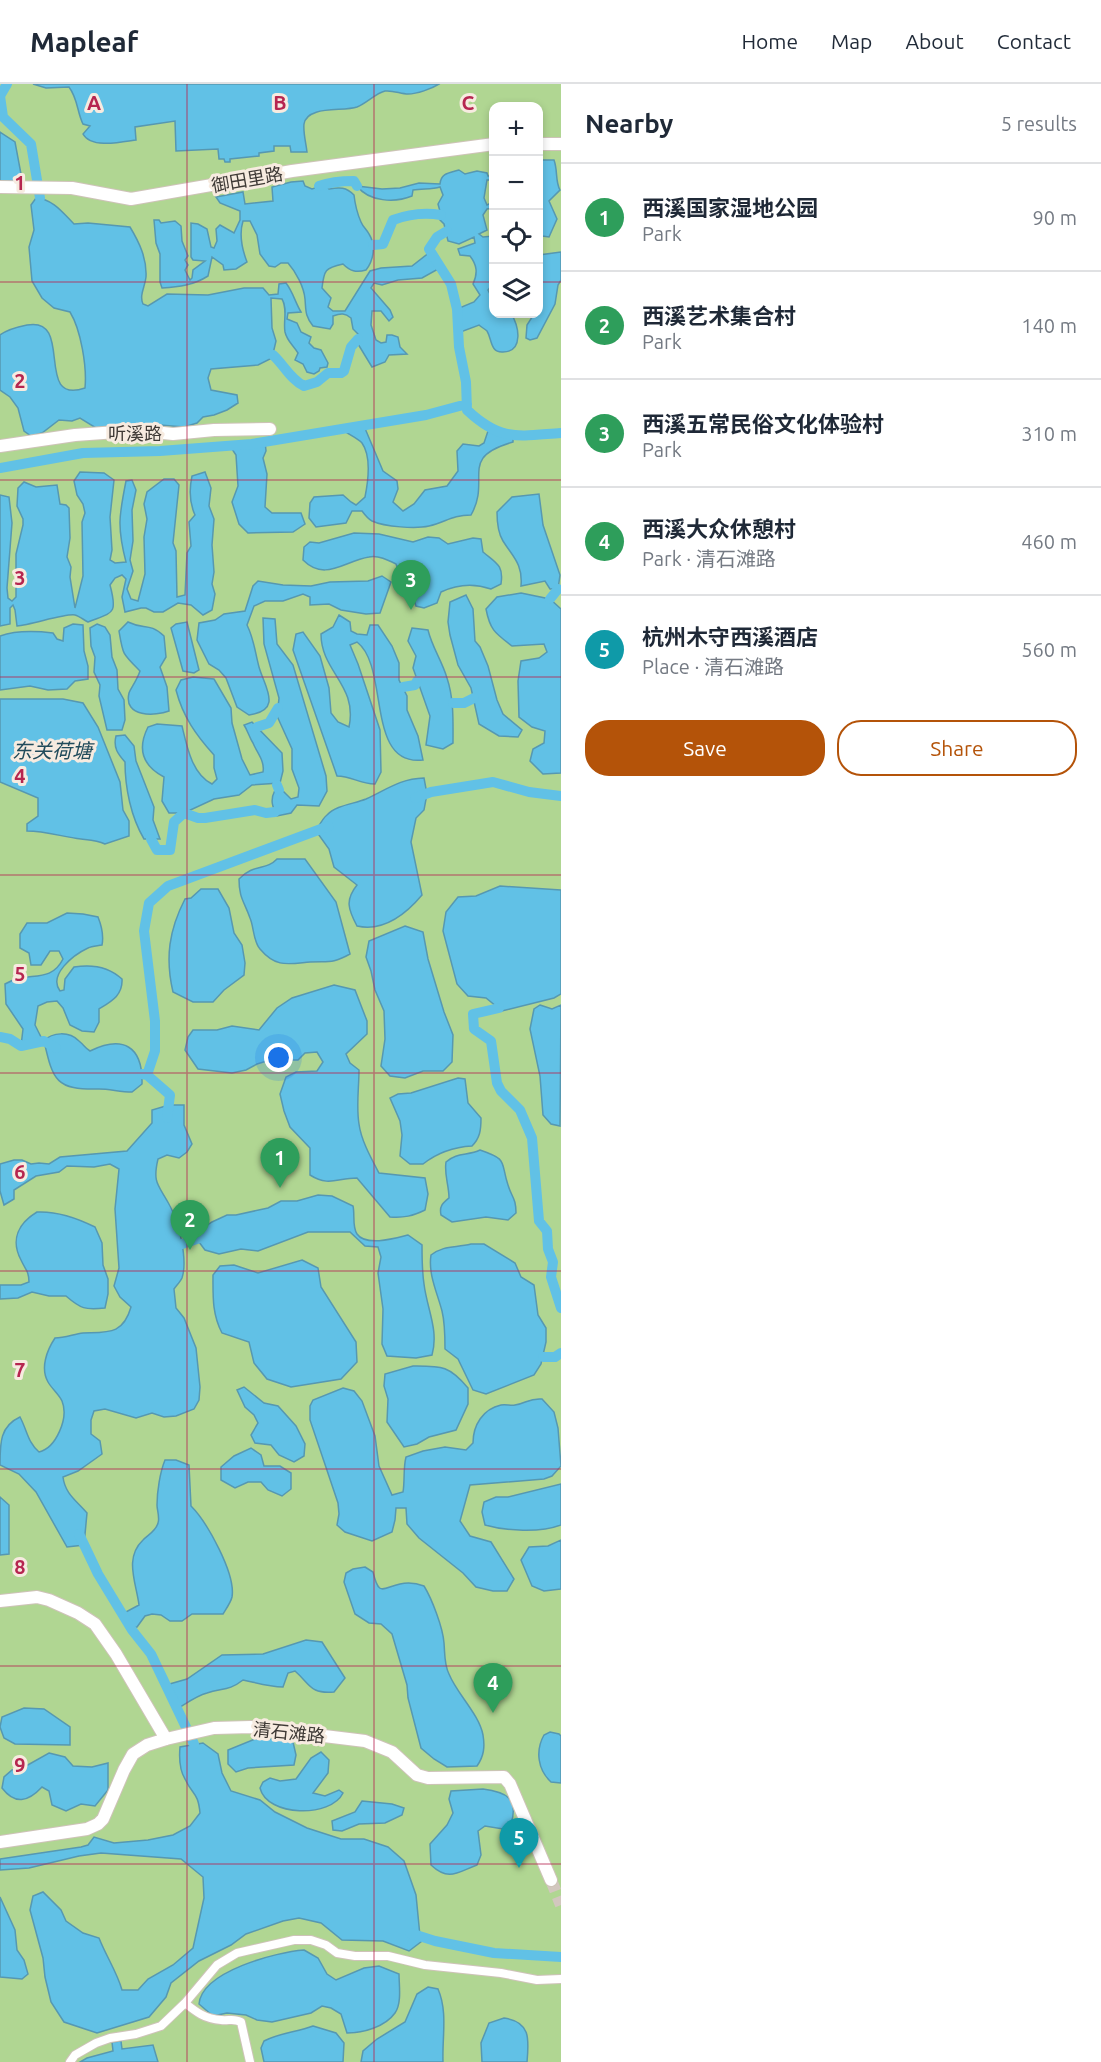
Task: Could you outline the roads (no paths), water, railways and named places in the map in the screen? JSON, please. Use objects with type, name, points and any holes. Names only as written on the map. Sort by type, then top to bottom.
[{"type":"street","points":[[543,144],[561,144]]},
{"type":"street","name":"御田里路","points":[[0,187],[83,190],[131,199],[292,171],[489,145]]},
{"type":"street","name":"听溪路","points":[[0,446],[75,435],[144,431],[173,434],[214,430],[270,429]]},
{"type":"street","points":[[0,1601],[37,1597],[78,1613],[95,1624],[116,1653],[166,1738]]},
{"type":"street","name":"清石滩路","points":[[0,1842],[87,1829],[98,1824],[103,1819],[133,1754],[147,1745],[166,1738],[214,1728],[250,1727],[365,1741],[392,1752],[417,1775],[428,1778],[504,1777],[510,1784],[551,1880]]},
{"type":"street","points":[[70,2062],[75,2055],[96,2043],[161,2026],[217,1965],[237,1953],[294,1940],[311,1940],[326,1945],[337,1953],[355,1956],[388,1956],[425,1965],[501,1973],[537,1980],[561,1978]]},
{"type":"street","points":[[184,2003],[203,2017],[221,2020],[236,2019],[241,2022],[250,2062]]},
{"type":"water","points":[[33,84],[439,84],[412,94],[385,91],[357,107],[326,110],[312,114],[304,124],[307,152],[291,152],[290,146],[274,146],[274,151],[259,153],[259,156],[230,159],[230,162],[225,162],[224,159],[219,159],[218,149],[176,151],[175,121],[135,127],[136,140],[115,143],[93,142],[83,134],[90,126],[83,124],[69,87],[46,88]]},
{"type":"water","points":[[0,132],[15,142],[21,174],[20,184],[0,184]]},
{"type":"water","points":[[543,160],[554,160],[560,190],[549,201],[557,219],[549,237],[543,236]]},
{"type":"water","points":[[459,170],[465,174],[477,171],[487,173],[489,176],[484,198],[487,205],[489,204],[489,209],[483,215],[487,230],[479,234],[483,237],[489,236],[489,318],[513,318],[518,337],[517,343],[510,351],[496,350],[487,331],[479,325],[458,333],[457,309],[474,302],[480,295],[473,284],[476,276],[474,263],[470,256],[460,255],[458,249],[475,243],[474,237],[459,244],[448,241],[444,224],[440,220],[438,204],[443,195],[440,187],[413,190],[412,196],[398,200],[383,200],[368,195],[357,186],[382,189],[400,188],[419,183],[440,184],[444,176]]},
{"type":"water","points":[[303,181],[305,186],[312,189],[325,185],[329,189],[343,188],[351,192],[354,195],[361,222],[373,243],[372,257],[366,270],[353,271],[343,264],[326,271],[322,288],[331,298],[328,307],[333,311],[345,311],[370,271],[412,266],[430,252],[440,268],[422,278],[398,280],[382,285],[374,283],[371,288],[390,310],[393,317],[389,321],[381,311],[372,311],[371,325],[376,340],[381,343],[386,342],[387,335],[398,337],[400,347],[407,354],[389,355],[385,362],[372,367],[358,344],[358,334],[353,329],[349,316],[338,314],[333,316],[330,329],[313,326],[307,316],[304,294],[297,275],[288,263],[281,263],[275,267],[269,266],[260,254],[257,235],[250,221],[243,221],[241,231],[242,247],[247,262],[236,269],[224,270],[223,265],[212,257],[208,276],[186,285],[162,288],[160,254],[156,243],[154,220],[159,220],[161,223],[175,221],[181,226],[182,241],[188,256],[185,260],[188,265],[185,270],[190,280],[193,270],[205,261],[193,260],[191,257],[191,223],[207,229],[211,247],[214,248],[217,241],[216,229],[220,225],[234,233],[240,220],[240,211],[220,203],[216,197],[243,192],[245,204],[273,201],[272,187]]},
{"type":"water","points":[[36,198],[53,204],[74,224],[130,227],[144,257],[146,277],[142,297],[143,304],[148,306],[167,294],[208,295],[244,288],[263,288],[269,295],[278,294],[279,284],[286,283],[301,312],[288,313],[287,319],[297,323],[301,332],[311,337],[309,343],[321,350],[328,363],[327,367],[320,368],[314,374],[307,372],[303,364],[295,360],[298,353],[285,332],[284,303],[282,299],[271,298],[272,328],[276,341],[272,358],[258,365],[211,369],[208,378],[211,390],[237,395],[238,403],[227,410],[203,417],[197,423],[184,427],[148,424],[96,428],[80,418],[72,421],[59,420],[42,433],[31,436],[24,431],[18,408],[10,397],[0,390],[0,335],[27,325],[41,326],[49,334],[53,346],[56,374],[61,384],[70,390],[85,388],[84,359],[74,320],[70,312],[54,308],[42,298],[32,281],[29,247],[34,230],[31,205]]},
{"type":"water","points":[[561,252],[561,280],[555,304],[537,338],[530,340],[526,338],[527,325],[531,318],[543,318],[543,254]]},
{"type":"water","points":[[364,426],[383,471],[397,481],[398,489],[393,502],[403,511],[414,504],[425,490],[447,486],[458,471],[457,451],[463,444],[479,446],[484,443],[489,428],[501,434],[513,434],[513,442],[496,448],[481,462],[477,502],[471,515],[454,517],[429,526],[409,527],[378,523],[369,519],[362,511],[352,511],[346,523],[316,527],[309,518],[310,503],[314,497],[343,495],[356,505],[365,497],[368,470],[365,449],[360,441],[342,429]]},
{"type":"water","points":[[265,441],[266,451],[263,458],[267,474],[265,507],[272,513],[301,513],[305,524],[293,532],[248,533],[239,524],[232,502],[238,486],[236,455],[230,446]]},
{"type":"water","points":[[80,472],[104,473],[114,480],[110,517],[112,550],[110,560],[115,563],[126,562],[121,540],[121,513],[126,481],[132,480],[136,490],[132,510],[133,541],[130,560],[133,571],[127,589],[131,599],[138,601],[145,574],[144,537],[147,519],[144,504],[147,492],[164,479],[174,479],[179,485],[173,543],[176,551],[177,597],[185,595],[187,553],[191,546],[189,522],[195,515],[191,501],[191,481],[192,476],[205,472],[211,488],[209,506],[214,519],[212,584],[215,594],[212,610],[203,615],[191,605],[178,603],[163,612],[141,608],[125,612],[122,597],[126,579],[122,575],[115,578],[110,585],[113,607],[108,614],[88,622],[70,615],[17,626],[13,605],[10,608],[10,624],[0,626],[0,495],[9,497],[12,523],[7,588],[8,598],[12,601],[16,597],[16,554],[23,525],[23,519],[17,506],[18,488],[24,482],[36,487],[57,485],[60,504],[69,508],[70,538],[67,557],[71,567],[70,577],[75,608],[83,576],[82,522],[85,513],[74,481]]},
{"type":"water","points":[[539,494],[543,525],[560,575],[558,589],[550,589],[545,581],[521,586],[519,566],[501,538],[498,527],[497,512],[512,497]]},
{"type":"water","points":[[354,533],[379,534],[413,542],[428,537],[439,538],[448,544],[473,538],[481,539],[483,552],[500,568],[501,584],[491,589],[472,585],[454,587],[441,592],[437,603],[424,608],[416,606],[414,600],[401,586],[396,564],[386,560],[369,557],[327,570],[311,566],[303,560],[304,547],[310,542],[319,543]]},
{"type":"water","points":[[382,576],[391,582],[380,613],[366,614],[341,610],[329,604],[310,605],[310,597],[303,594],[283,601],[265,601],[254,606],[247,625],[269,697],[266,708],[259,712],[249,715],[237,707],[226,678],[209,664],[197,640],[199,623],[215,620],[224,614],[245,611],[253,586],[258,581],[311,586],[330,582],[368,581]]},
{"type":"water","points":[[521,593],[550,599],[561,609],[561,773],[543,774],[530,761],[533,749],[544,743],[545,731],[532,727],[519,717],[518,681],[521,661],[539,658],[547,652],[544,644],[512,646],[494,630],[489,622],[486,609],[497,597]]},
{"type":"water","points":[[466,595],[473,609],[475,641],[488,666],[503,714],[522,730],[518,737],[499,736],[479,724],[471,688],[458,665],[448,622],[450,602]]},
{"type":"water","points":[[339,615],[350,622],[351,631],[357,634],[367,635],[370,625],[378,625],[392,646],[399,663],[399,680],[407,696],[407,710],[418,736],[423,760],[405,758],[393,748],[385,732],[373,672],[367,655],[357,642],[350,645],[380,730],[381,772],[375,784],[337,776],[293,650],[296,634],[303,632],[320,656],[329,688],[331,713],[338,722],[349,727],[348,700],[327,659],[321,634],[333,627]]},
{"type":"water","points":[[263,618],[275,619],[277,644],[293,665],[326,776],[327,791],[319,806],[297,805],[291,813],[277,816],[272,803],[275,790],[282,790],[291,799],[298,797],[299,788],[292,769],[292,749],[277,716],[279,698],[264,644]]},
{"type":"water","points":[[128,622],[154,629],[164,636],[166,657],[160,667],[167,687],[169,711],[156,714],[142,713],[131,707],[128,701],[129,693],[140,671],[126,657],[121,645],[119,631]]},
{"type":"water","points":[[187,622],[199,670],[194,673],[183,671],[171,628],[176,624]]},
{"type":"water","points":[[73,624],[83,625],[88,679],[75,681],[67,689],[48,690],[30,686],[0,690],[0,636],[20,632],[53,633],[57,639],[63,641],[64,628]]},
{"type":"water","points":[[97,624],[105,627],[110,635],[118,689],[124,700],[125,720],[122,730],[107,730],[99,696],[100,685],[94,672],[95,657],[91,646],[90,628]]},
{"type":"water","points":[[412,628],[428,630],[449,686],[453,710],[453,743],[443,749],[426,745],[430,716],[413,668],[416,656],[408,641]]},
{"type":"water","points":[[193,677],[214,679],[231,708],[232,723],[242,759],[250,775],[263,772],[263,764],[244,725],[252,722],[282,753],[283,771],[280,783],[252,785],[239,795],[214,799],[184,813],[169,813],[162,801],[164,777],[151,768],[144,756],[143,743],[148,727],[157,724],[182,726],[195,767],[212,784],[217,779],[214,755],[191,725],[182,709],[176,690],[181,680]]},
{"type":"water","name":"东关荷塘","points":[[0,699],[63,699],[83,703],[98,727],[120,782],[123,810],[129,821],[129,836],[105,844],[94,840],[27,831],[27,824],[38,816],[38,798],[0,782]]},
{"type":"water","points":[[125,735],[134,746],[136,761],[154,807],[153,820],[160,839],[144,839],[132,812],[125,762],[115,744],[116,736]]},
{"type":"water","points":[[424,778],[427,794],[424,810],[416,818],[411,842],[422,895],[394,920],[376,926],[357,926],[349,900],[357,885],[334,867],[329,849],[316,831],[324,818],[335,809],[366,799],[400,782]]},
{"type":"water","points":[[277,859],[305,859],[336,902],[350,954],[330,961],[289,964],[271,959],[260,949],[241,895],[239,879],[244,874],[269,865]]},
{"type":"water","points":[[500,886],[561,890],[561,994],[554,998],[502,1011],[486,998],[468,996],[457,984],[443,931],[446,912],[458,897],[476,896]]},
{"type":"water","points":[[201,889],[218,889],[229,908],[234,933],[242,945],[245,963],[244,975],[224,990],[213,1002],[193,1002],[173,992],[169,967],[170,944],[175,922],[185,899],[191,898]]},
{"type":"water","points":[[67,913],[98,917],[103,941],[102,945],[82,951],[69,960],[57,979],[60,991],[64,990],[65,979],[74,967],[87,966],[100,967],[117,975],[122,979],[121,989],[112,1000],[99,1009],[99,1022],[94,1032],[82,1031],[70,1025],[63,1008],[57,1001],[38,1006],[35,1025],[43,1041],[51,1036],[66,1034],[75,1038],[90,1051],[112,1044],[129,1047],[139,1061],[142,1084],[132,1092],[74,1088],[65,1085],[54,1074],[50,1066],[44,1041],[21,1046],[23,1029],[6,1004],[5,984],[13,980],[52,972],[63,959],[59,951],[50,951],[41,965],[31,965],[29,953],[20,948],[20,934],[27,923],[47,923]]},
{"type":"water","points":[[405,926],[423,932],[428,959],[453,1035],[452,1062],[443,1071],[423,1071],[405,1078],[390,1076],[381,1066],[385,1039],[384,1011],[375,990],[366,957],[369,941]]},
{"type":"water","points":[[334,985],[355,990],[367,1021],[367,1034],[346,1054],[350,1063],[359,1070],[358,1117],[364,1143],[379,1173],[425,1178],[428,1194],[425,1210],[416,1214],[390,1217],[357,1178],[323,1181],[310,1175],[310,1148],[290,1127],[280,1094],[286,1077],[296,1072],[317,1071],[323,1062],[317,1052],[305,1053],[298,1060],[270,1060],[232,1073],[198,1069],[185,1050],[188,1037],[193,1030],[217,1030],[232,1026],[259,1030],[277,1008],[292,998]]},
{"type":"water","points":[[540,1005],[552,1009],[561,1005],[560,1126],[551,1124],[543,1115],[540,1076],[530,1029],[534,1009]]},
{"type":"water","points":[[458,1078],[465,1079],[468,1103],[481,1118],[477,1140],[472,1146],[446,1151],[423,1164],[410,1164],[400,1156],[402,1135],[400,1121],[390,1098]]},
{"type":"water","points":[[169,1105],[184,1105],[184,1125],[192,1144],[179,1158],[167,1155],[158,1159],[156,1179],[173,1213],[182,1241],[184,1270],[182,1278],[174,1289],[176,1308],[184,1318],[196,1348],[199,1400],[194,1409],[176,1416],[164,1417],[152,1413],[136,1418],[105,1409],[94,1411],[91,1420],[91,1434],[100,1441],[102,1454],[78,1471],[63,1477],[69,1493],[87,1513],[84,1545],[67,1547],[36,1492],[19,1474],[0,1465],[1,1443],[8,1425],[20,1417],[30,1440],[39,1452],[51,1445],[60,1431],[64,1416],[62,1401],[48,1382],[45,1371],[47,1354],[52,1343],[55,1338],[113,1330],[124,1323],[128,1316],[131,1307],[120,1297],[114,1286],[119,1268],[115,1209],[119,1169],[110,1164],[94,1167],[67,1166],[59,1172],[36,1176],[14,1190],[14,1199],[4,1205],[0,1191],[0,1164],[22,1160],[31,1164],[49,1164],[60,1157],[127,1151],[152,1123],[152,1110]]},
{"type":"water","points":[[480,1150],[495,1156],[502,1162],[515,1201],[516,1213],[508,1220],[486,1217],[452,1222],[441,1215],[442,1205],[449,1198],[446,1162],[454,1157]]},
{"type":"water","points":[[318,1195],[332,1196],[353,1206],[355,1228],[361,1238],[374,1241],[408,1235],[422,1245],[422,1269],[434,1337],[432,1355],[416,1358],[387,1356],[382,1344],[383,1309],[378,1273],[381,1257],[378,1247],[365,1246],[350,1232],[308,1232],[258,1251],[241,1249],[219,1254],[205,1250],[199,1242],[200,1230],[227,1215],[268,1208],[281,1201],[297,1201]]},
{"type":"water","points":[[37,1212],[67,1216],[95,1227],[102,1243],[103,1265],[108,1279],[105,1308],[84,1308],[66,1296],[49,1296],[32,1292],[18,1298],[0,1299],[0,1285],[21,1285],[29,1282],[28,1273],[18,1252],[16,1238],[25,1221]]},
{"type":"water","points":[[484,1244],[515,1263],[521,1277],[534,1285],[538,1315],[546,1328],[546,1342],[541,1364],[534,1375],[486,1394],[473,1390],[458,1359],[445,1349],[443,1316],[430,1262],[431,1255],[445,1248]]},
{"type":"water","points":[[302,1260],[318,1268],[321,1287],[356,1342],[357,1362],[341,1379],[291,1387],[267,1379],[254,1363],[249,1342],[222,1333],[215,1312],[213,1275],[220,1266],[234,1265],[258,1273]]},
{"type":"water","points":[[413,1366],[438,1367],[450,1371],[468,1388],[468,1404],[456,1430],[404,1447],[387,1422],[388,1399],[384,1386],[385,1374]]},
{"type":"water","points":[[244,1387],[264,1403],[278,1406],[296,1426],[305,1444],[304,1456],[294,1462],[279,1455],[271,1445],[255,1443],[251,1435],[258,1423],[254,1415],[245,1407],[237,1390]]},
{"type":"water","points":[[343,1388],[354,1391],[362,1401],[375,1436],[379,1466],[392,1495],[403,1492],[406,1457],[445,1447],[466,1450],[473,1443],[477,1424],[489,1410],[503,1405],[515,1405],[542,1399],[554,1412],[558,1428],[561,1466],[552,1476],[544,1479],[470,1485],[460,1521],[470,1536],[491,1542],[514,1579],[507,1591],[476,1587],[463,1573],[419,1538],[407,1524],[406,1508],[396,1508],[392,1532],[372,1541],[345,1532],[337,1525],[338,1503],[310,1420],[310,1406],[313,1400]]},
{"type":"water","points":[[251,1448],[261,1455],[264,1466],[280,1466],[291,1473],[291,1489],[282,1496],[268,1490],[261,1482],[248,1482],[235,1488],[221,1480],[221,1467],[234,1456]]},
{"type":"water","points":[[165,1460],[176,1460],[189,1465],[191,1506],[205,1524],[225,1562],[230,1575],[232,1597],[223,1614],[192,1614],[182,1621],[170,1621],[161,1615],[152,1614],[145,1616],[137,1627],[130,1628],[122,1614],[139,1605],[133,1571],[134,1555],[137,1547],[154,1531],[158,1523],[160,1476]]},
{"type":"water","points":[[561,1484],[561,1525],[553,1528],[523,1530],[485,1525],[482,1512],[484,1502],[496,1497],[508,1497]]},
{"type":"water","points":[[0,1497],[9,1505],[9,1554],[0,1555]]},
{"type":"water","points":[[561,1540],[561,1589],[544,1591],[532,1586],[521,1560],[529,1547],[548,1546]]},
{"type":"water","points":[[365,1567],[373,1572],[377,1585],[382,1589],[406,1583],[424,1586],[442,1630],[447,1670],[481,1727],[484,1747],[477,1766],[447,1767],[421,1748],[408,1698],[407,1685],[392,1634],[381,1624],[369,1623],[355,1614],[344,1582],[346,1573]]},
{"type":"water","points":[[306,1640],[322,1642],[345,1678],[334,1692],[315,1690],[295,1671],[288,1673],[283,1687],[243,1680],[229,1688],[199,1696],[177,1709],[166,1685],[187,1679],[222,1655],[263,1654]]},
{"type":"water","points":[[24,1708],[44,1709],[70,1727],[70,1745],[15,1744],[4,1738],[0,1727],[2,1717]]},
{"type":"water","points":[[550,1732],[561,1736],[561,1783],[551,1782],[543,1772],[539,1760],[541,1741],[544,1735]]},
{"type":"water","points":[[255,1739],[278,1739],[293,1742],[296,1755],[294,1765],[248,1768],[236,1772],[228,1764],[228,1750]]},
{"type":"water","points":[[203,1743],[218,1754],[222,1773],[231,1791],[260,1800],[275,1812],[307,1828],[341,1839],[364,1839],[388,1847],[404,1861],[416,1895],[420,1936],[426,1938],[409,1951],[383,1941],[342,1940],[321,1923],[299,1918],[283,1921],[246,1934],[231,1945],[199,1961],[171,1983],[166,1997],[149,2017],[97,2033],[64,2022],[51,2002],[43,1958],[30,1910],[33,1896],[43,1892],[61,1910],[66,1921],[83,1933],[99,1938],[122,1990],[138,1990],[148,1979],[173,1965],[193,1948],[204,1898],[203,1877],[181,1859],[101,1853],[29,1868],[0,1870],[0,1859],[81,1847],[88,1845],[94,1837],[114,1843],[148,1840],[173,1835],[190,1826],[200,1813],[196,1797],[182,1771],[180,1747]]},
{"type":"water","points":[[321,1752],[329,1760],[328,1773],[313,1793],[325,1796],[339,1790],[343,1793],[336,1801],[326,1807],[300,1811],[274,1805],[265,1798],[260,1788],[263,1782],[270,1778],[280,1781],[296,1779],[311,1758]]},
{"type":"water","points":[[49,1753],[65,1757],[73,1766],[92,1767],[108,1763],[108,1790],[95,1806],[81,1804],[66,1811],[52,1805],[49,1791],[42,1787],[32,1796],[22,1799],[12,1797],[2,1788],[4,1777],[12,1770],[26,1766]]},
{"type":"water","points":[[483,1789],[498,1792],[509,1798],[513,1808],[511,1824],[503,1829],[485,1826],[478,1831],[481,1855],[477,1865],[454,1874],[437,1870],[431,1865],[430,1844],[447,1825],[453,1813],[449,1799],[451,1791]]},
{"type":"water","points":[[362,1801],[392,1804],[404,1808],[402,1815],[385,1823],[359,1824],[342,1831],[333,1830],[332,1821],[355,1812]]},
{"type":"water","points":[[0,1897],[15,1930],[17,1950],[24,1960],[28,1974],[22,1979],[0,1977]]},
{"type":"water","points":[[304,1950],[318,1958],[327,1974],[336,1980],[364,1968],[379,1966],[399,1974],[399,1999],[395,2013],[386,2022],[373,2028],[347,2033],[341,2014],[322,2006],[311,2013],[272,2022],[227,2013],[213,2016],[199,2004],[203,1992],[226,1973],[260,1959]]},
{"type":"water","points":[[428,1987],[438,1989],[443,2007],[443,2062],[361,2062],[363,2051],[377,2039],[405,2022],[417,1994]]},
{"type":"water","points":[[504,2018],[519,2023],[524,2028],[528,2039],[527,2062],[482,2062],[481,2043],[489,2023]]},
{"type":"water","points":[[313,2026],[336,2033],[344,2043],[343,2062],[264,2062],[261,2048],[264,2041]]},
{"type":"water","points":[[121,2041],[122,2049],[153,2045],[158,2062],[80,2062],[113,2051],[112,2042]]},
{"type":"waterway","points":[[7,84],[0,96],[3,117],[31,144],[40,198]]},
{"type":"waterway","points":[[319,186],[354,181],[357,186]]},
{"type":"waterway","points":[[373,245],[383,244],[393,220],[417,214],[441,215]]},
{"type":"waterway","points":[[447,231],[437,237],[429,249],[451,284],[457,309],[467,410],[490,428],[511,435],[561,433]]},
{"type":"waterway","points":[[273,355],[291,376],[304,386],[317,382],[328,373],[344,371],[351,347],[358,339]]},
{"type":"waterway","points":[[0,468],[83,453],[160,451],[252,444],[426,415],[467,404]]},
{"type":"waterway","points":[[550,599],[558,589]]},
{"type":"waterway","points":[[403,687],[415,685],[417,681]]},
{"type":"waterway","points":[[453,703],[464,703],[474,698]]},
{"type":"waterway","points":[[257,727],[269,723],[278,708]]},
{"type":"waterway","points":[[415,798],[431,792],[493,782],[529,792],[561,796]]},
{"type":"waterway","points":[[277,785],[279,790]]},
{"type":"waterway","points":[[151,839],[157,850],[170,850],[174,822],[184,813],[205,818],[255,810],[266,813],[275,812]]},
{"type":"waterway","points":[[147,1075],[155,1051],[155,1021],[144,931],[149,903],[168,886],[329,826]]},
{"type":"waterway","points":[[499,1008],[473,1014],[474,1029],[491,1041],[497,1083],[501,1091],[520,1110],[532,1138],[539,1221],[547,1231],[548,1249],[553,1262],[551,1277],[561,1308]]},
{"type":"waterway","points":[[0,1037],[10,1039],[21,1046],[44,1041],[56,1048]]},
{"type":"waterway","points":[[142,1074],[147,1075],[170,1095],[167,1118]]},
{"type":"waterway","points":[[182,1244],[200,1238]]},
{"type":"waterway","points":[[543,1357],[555,1357],[561,1353]]},
{"type":"waterway","points":[[79,1534],[98,1574],[132,1630],[151,1654],[194,1744]]},
{"type":"waterway","points":[[410,1933],[435,1941],[494,1953],[561,1957]]},
{"type":"tunnel","points":[[551,1880],[561,1905]]},
{"type":"place","name":"西溪五常民俗文化体验村","points":[[411,610]]},
{"type":"place","name":"西溪国家湿地公园","points":[[280,1188]]},
{"type":"place","name":"西溪艺术集合村","points":[[190,1250]]},
{"type":"place","name":"西溪大众休憩村","points":[[493,1713]]},
{"type":"place","name":"杭州木守西溪酒店","points":[[519,1868]]}]
